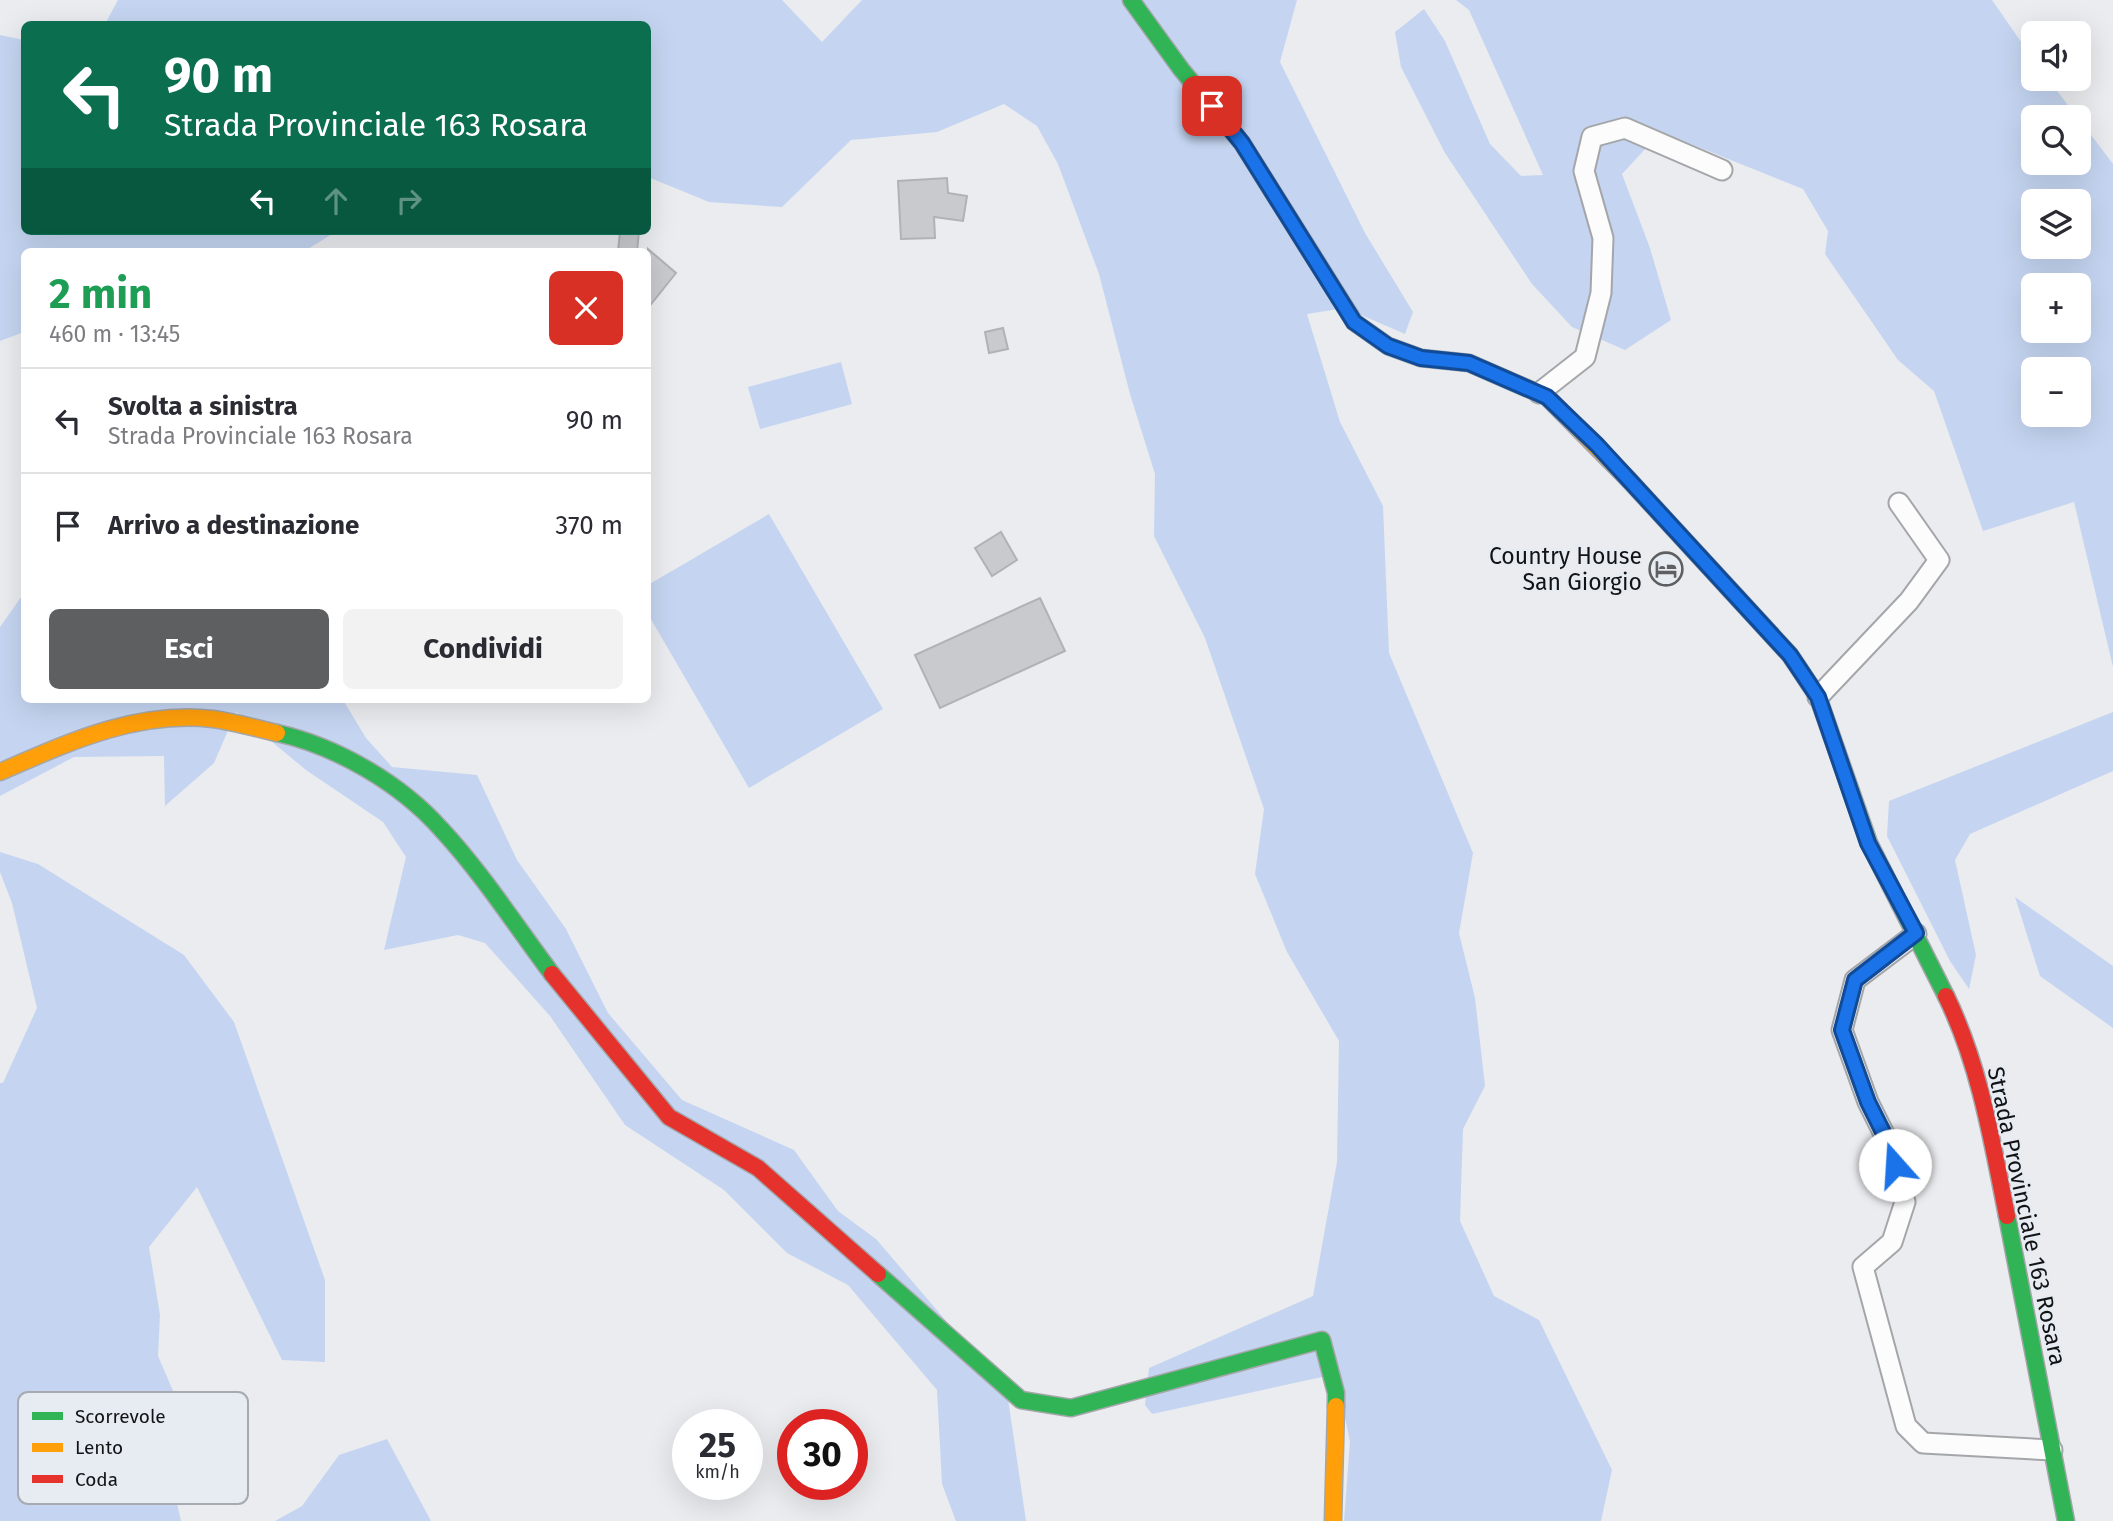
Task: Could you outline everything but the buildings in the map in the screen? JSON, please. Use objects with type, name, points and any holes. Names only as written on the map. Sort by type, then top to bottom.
[{"type":"street","name":"Strada Provinciale 163 Rosara","points":[[1131,0],[1181,69],[1242,143],[1354,322],[1388,346],[1421,358],[1469,363],[1547,397],[1597,445],[1790,655],[1818,697],[1868,843],[1916,933],[1957,1019],[1984,1097],[2066,1521]]},
{"type":"street","points":[[1539,393],[1585,356],[1601,293],[1603,238],[1584,171],[1592,137],[1625,128],[1721,170]]},
{"type":"street","points":[[1818,697],[1909,601],[1940,560],[1899,503]]},
{"type":"street","points":[[0,772],[89,734],[155,719],[212,719],[304,739],[362,766],[406,797],[441,828],[580,1011],[669,1117],[758,1168],[1021,1400],[1071,1408],[1322,1340],[1336,1393],[1333,1521]]},
{"type":"street","points":[[1916,933],[1855,980],[1842,1030],[1868,1102],[1890,1146],[1905,1202],[1892,1242],[1863,1267],[1906,1426],[1923,1443],[2052,1450]]},
{"type":"shaded area","points":[[118,0],[782,0],[822,42],[862,0],[1297,0],[1280,62],[1365,233],[1413,312],[1405,334],[1345,308],[1307,314],[1340,422],[1383,506],[1389,653],[1473,853],[1459,933],[1475,998],[1485,1086],[1463,1129],[1460,1221],[1494,1296],[1539,1320],[1612,1470],[1601,1521],[1344,1521],[1350,1442],[1336,1374],[1152,1414],[1145,1405],[1149,1368],[1313,1296],[1337,1162],[1339,1041],[1287,952],[1255,874],[1264,809],[1205,638],[1154,536],[1155,474],[1130,394],[1099,274],[1058,164],[1037,126],[1004,104],[937,132],[851,140],[782,207],[709,202],[651,178],[651,21],[107,21]]},
{"type":"shaded area","points":[[1456,0],[1992,0],[2021,42],[2021,91],[2057,91],[2068,105],[2021,105],[2021,175],[2091,175],[2091,135],[2113,164],[2113,667],[2074,502],[1983,531],[1934,391],[1898,360],[1825,254],[1828,231],[1803,189],[1661,132],[1622,174],[1650,248],[1671,320],[1625,350],[1572,327],[1532,284],[1445,153],[1401,67],[1395,32],[1424,9],[1445,41],[1490,144],[1521,176],[1543,175],[1469,10]]},
{"type":"shaded area","points":[[0,35],[21,39],[21,235],[331,235],[309,248],[21,248],[21,333],[0,341]]},
{"type":"shaded area","points":[[841,362],[852,404],[760,429],[748,387]]},
{"type":"shaded area","points":[[769,514],[883,709],[749,788],[651,619],[651,583]]},
{"type":"shaded area","points":[[21,597],[21,703],[345,703],[366,738],[392,767],[477,775],[517,860],[566,929],[608,1013],[682,1100],[794,1150],[838,1211],[876,1239],[1007,1392],[1026,1521],[956,1521],[942,1484],[937,1390],[848,1285],[787,1253],[724,1190],[625,1125],[550,1016],[485,943],[458,935],[384,950],[406,857],[383,822],[306,770],[236,712],[214,763],[165,806],[164,756],[74,757],[0,796],[0,627]]},
{"type":"shaded area","points":[[2113,712],[2113,771],[1970,834],[1955,860],[1976,955],[1969,989],[1950,961],[1887,836],[1889,801]]},
{"type":"shaded area","points":[[0,852],[38,864],[184,955],[234,1022],[325,1280],[325,1362],[282,1360],[197,1187],[149,1247],[160,1315],[158,1356],[174,1392],[18,1392],[18,1504],[177,1504],[181,1521],[0,1521],[0,1083],[3,1083],[37,1008],[12,903],[0,872]]},
{"type":"shaded area","points":[[2015,897],[2113,966],[2113,1028],[2040,976]]},
{"type":"shaded area","points":[[387,1439],[431,1521],[275,1521],[302,1506],[339,1455]]},
{"type":"traffic: fast","points":[[1131,0],[1181,69],[1242,143],[1350,315]]},
{"type":"traffic: fast","points":[[1629,480],[1790,655],[1818,697],[1869,843],[1946,996]]},
{"type":"traffic: fast","points":[[277,733],[344,757],[387,782],[425,812],[471,863],[552,974]]},
{"type":"traffic: fast","points":[[2007,1216],[2066,1521]]},
{"type":"traffic: fast","points":[[878,1274],[1021,1400],[1071,1408],[1322,1340],[1336,1393],[1336,1406]]},
{"type":"traffic: slow","points":[[1350,315],[1354,322],[1388,346],[1421,358],[1469,363],[1547,397],[1629,480]]},
{"type":"traffic: slow","points":[[0,772],[103,731],[157,719],[213,719],[277,733]]},
{"type":"traffic: slow","points":[[1333,1521],[1336,1406]]},
{"type":"traffic: jam","points":[[552,974],[669,1117],[758,1168],[878,1274]]},
{"type":"traffic: jam","points":[[1946,996],[1958,1022],[1976,1077],[2007,1216]]},
{"type":"place","name":"Country House San Giorgio","points":[[1666,569]]},
{"type":"route","points":[[1212,106],[1242,143],[1354,322],[1388,346],[1421,358],[1469,363],[1547,397],[1597,445],[1790,655],[1818,697],[1868,843],[1916,933],[1855,980],[1842,1030],[1868,1102],[1890,1146],[1895,1165]]}]
